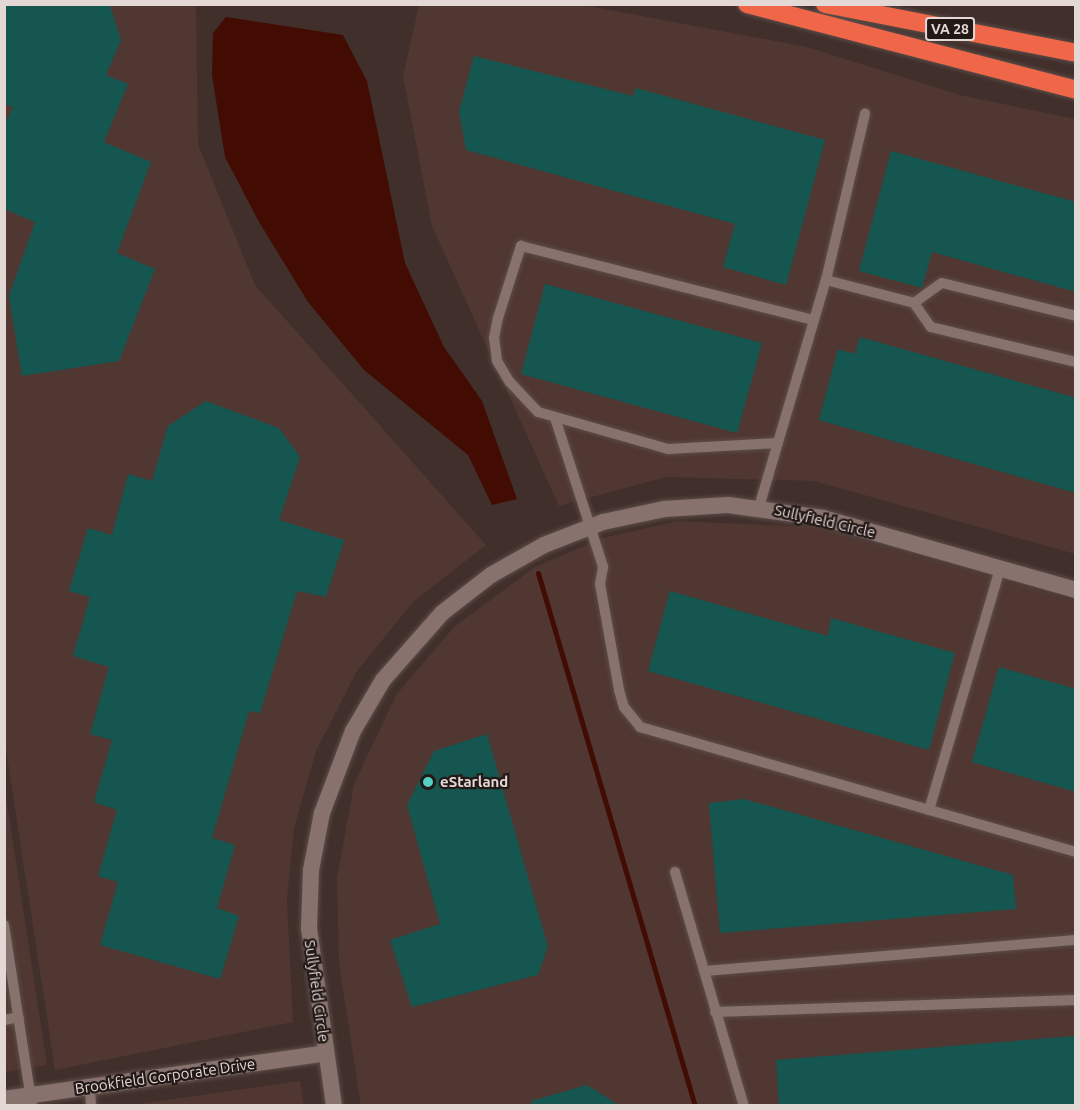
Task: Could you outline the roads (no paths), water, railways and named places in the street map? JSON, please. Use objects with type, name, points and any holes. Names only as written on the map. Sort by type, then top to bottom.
[{"type":"highway","points":[[747,4],[1076,90]]},
{"type":"highway","name":"VA 28","points":[[825,4],[1076,53]]},
{"type":"street","name":"Sullyfield Circle","points":[[334,1106],[310,957],[311,870],[322,813],[353,731],[383,680],[442,613],[517,559],[591,526],[664,508],[759,507],[823,518],[1076,590]]},
{"type":"street","name":"Brookfield Corporate Drive","points":[[4,1099],[31,1100],[90,1087],[326,1053]]},
{"type":"lane","points":[[759,507],[826,280],[865,114]]},
{"type":"lane","points":[[778,443],[668,449],[538,412],[509,381],[497,361],[494,338],[498,318],[521,246],[814,320]]},
{"type":"lane","points":[[826,280],[914,303],[931,327],[1076,362]]},
{"type":"lane","points":[[914,303],[942,283],[1076,316]]},
{"type":"lane","points":[[555,418],[603,567],[600,584],[619,690],[624,707],[639,728],[1076,852]]},
{"type":"lane","points":[[929,810],[1000,568]]},
{"type":"lane","points":[[675,872],[744,1106]]},
{"type":"lane","points":[[4,925],[31,1100]]},
{"type":"lane","points":[[705,971],[1076,940]]},
{"type":"lane","points":[[715,1012],[1076,1000]]},
{"type":"lane","points":[[4,1020],[19,1017]]},
{"type":"lane","points":[[90,1087],[91,1106]]},
{"type":"waterway","points":[[538,573],[695,1106]]},
{"type":"place","name":"eStarland","points":[[428,782]]}]
